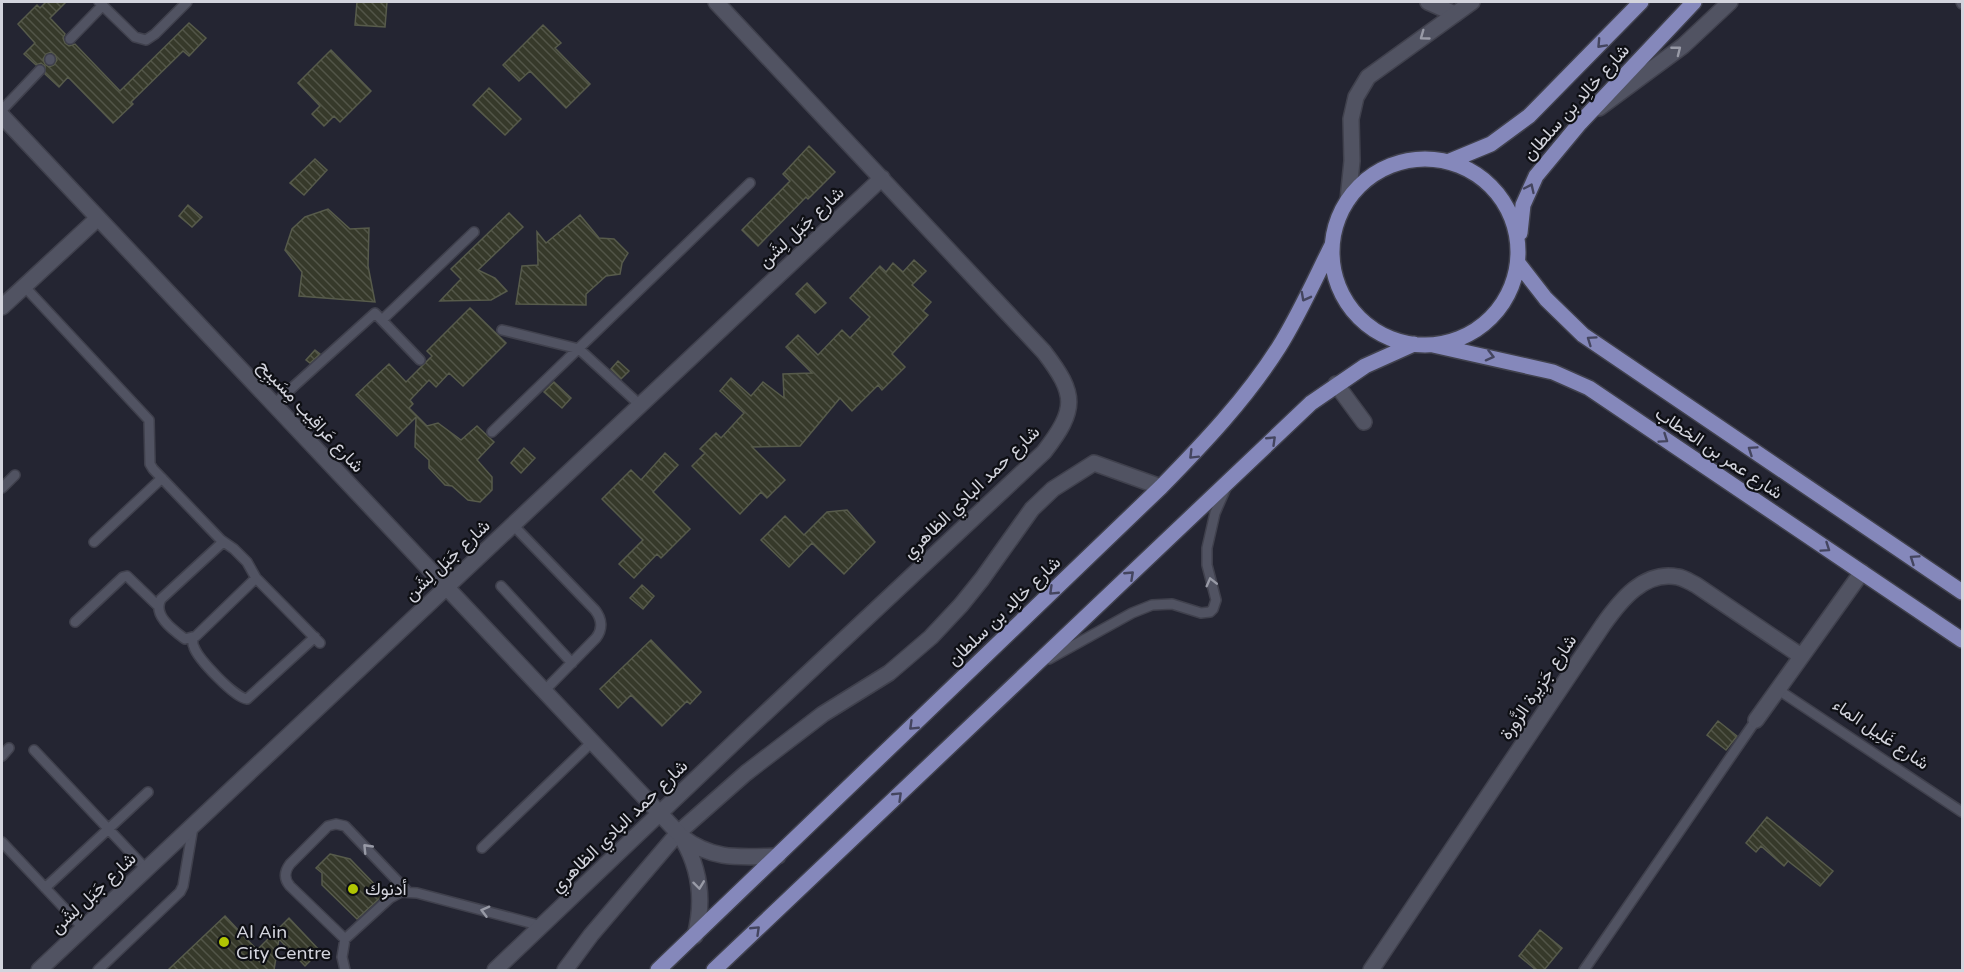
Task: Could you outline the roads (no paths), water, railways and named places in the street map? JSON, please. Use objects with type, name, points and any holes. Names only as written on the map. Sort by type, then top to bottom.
[{"type":"main road","name":"شارع خالِد بن سلطان","points":[[1450,161],[1491,144],[1529,116],[1641,2]]},
{"type":"main road","name":"شارع خالِد بن سلطان","points":[[1519,244],[1523,205],[1536,176],[1580,123],[1694,2]]},
{"type":"main road","points":[[1427,158],[1450,161],[1471,170],[1490,184],[1504,201],[1514,222],[1519,244],[1518,263],[1511,288],[1498,309],[1480,327],[1458,339],[1433,345],[1414,344],[1387,337],[1363,321],[1341,291],[1335,273],[1332,245],[1337,221],[1348,200],[1363,182],[1382,169],[1404,161],[1427,158]]},
{"type":"main road","name":"شارع خالِد بن سلطان","points":[[658,970],[1207,441],[1243,398],[1280,346],[1332,245]]},
{"type":"main road","name":"شارع عمر بن الخطاب","points":[[1518,263],[1546,299],[1583,335],[1962,591]]},
{"type":"main road","points":[[714,970],[1311,403],[1365,366],[1414,344]]},
{"type":"main road","name":"شارع عمر بن الخطاب","points":[[1433,345],[1553,372],[1589,388],[1962,640]]},
{"type":"street","name":"شارع حمد البادي الظاهري","points":[[495,970],[1044,452],[1062,428],[1069,409],[1069,390],[1044,352],[716,2]]},
{"type":"street","points":[[1428,2],[1455,14]]},
{"type":"street","points":[[1348,200],[1353,161],[1351,119],[1356,97],[1368,76],[1472,2]]},
{"type":"street","points":[[1580,123],[1683,46],[1730,2]]},
{"type":"street","name":"شارع عَراقِيب مِسَيبِح","points":[[2,116],[680,835],[693,846],[720,856],[778,856]]},
{"type":"street","name":"شارع جَبَل لِشَن","points":[[39,970],[882,178]]},
{"type":"street","points":[[2,307],[98,218]]},
{"type":"street","points":[[1336,384],[1364,422]]},
{"type":"street","points":[[565,970],[591,935],[680,835],[746,773],[823,714],[889,673],[931,637],[982,579],[1032,509],[1053,489],[1094,463],[1161,487]]},
{"type":"street","points":[[1756,720],[1862,572]]},
{"type":"street","name":"شارع جَزِيرة الزَّورة","points":[[1371,970],[1603,625],[1620,601],[1642,584],[1662,576],[1679,577],[1696,585],[1801,656]]},
{"type":"street","name":"شارع عَراقِيب مِسَيبِح","points":[[680,835],[694,864],[700,892],[699,922],[695,936]]},
{"type":"lane","points":[[70,39],[101,3],[135,36],[146,40],[187,2]]},
{"type":"lane","points":[[2,110],[40,69]]},
{"type":"lane","points":[[492,432],[750,183]]},
{"type":"lane","points":[[382,320],[474,232]]},
{"type":"lane","points":[[24,286],[149,420],[150,464],[223,542],[247,562],[256,578],[317,640],[247,699],[242,699],[201,659],[193,645],[193,637]]},
{"type":"lane","points":[[273,405],[375,313],[420,360]]},
{"type":"lane","points":[[502,330],[579,349],[640,405]]},
{"type":"lane","points":[[2,488],[15,475]]},
{"type":"lane","points":[[94,543],[162,478]]},
{"type":"lane","points":[[1033,667],[1132,613],[1152,605],[1172,604],[1201,613],[1210,612],[1216,600],[1207,565],[1207,548],[1215,513],[1230,480]]},
{"type":"lane","points":[[513,525],[598,614],[601,624],[599,634],[544,691]]},
{"type":"lane","points":[[223,542],[161,599],[157,611],[162,618],[185,639],[193,637],[256,578]]},
{"type":"lane","points":[[75,622],[123,576],[127,576],[158,605]]},
{"type":"lane","points":[[501,586],[572,663]]},
{"type":"lane","name":"شارع غَلِيل الماء","points":[[1777,689],[1962,812]]},
{"type":"lane","points":[[1584,970],[1756,720]]},
{"type":"lane","points":[[482,848],[592,742]]},
{"type":"lane","points":[[2,756],[9,748]]},
{"type":"lane","points":[[34,750],[147,870]]},
{"type":"lane","points":[[45,888],[148,792]]},
{"type":"lane","points":[[98,970],[180,892],[194,824]]},
{"type":"lane","points":[[345,939],[290,886],[285,878],[290,864],[328,826],[336,824],[345,826],[407,891],[542,926]]},
{"type":"lane","points":[[2,842],[83,928]]},
{"type":"lane","points":[[345,970],[342,957],[345,939],[390,898],[407,891]]},
{"type":"place","name":"أدنوك","points":[[353,889]]},
{"type":"place","name":"Al Ain City Centre","points":[[224,942]]}]
